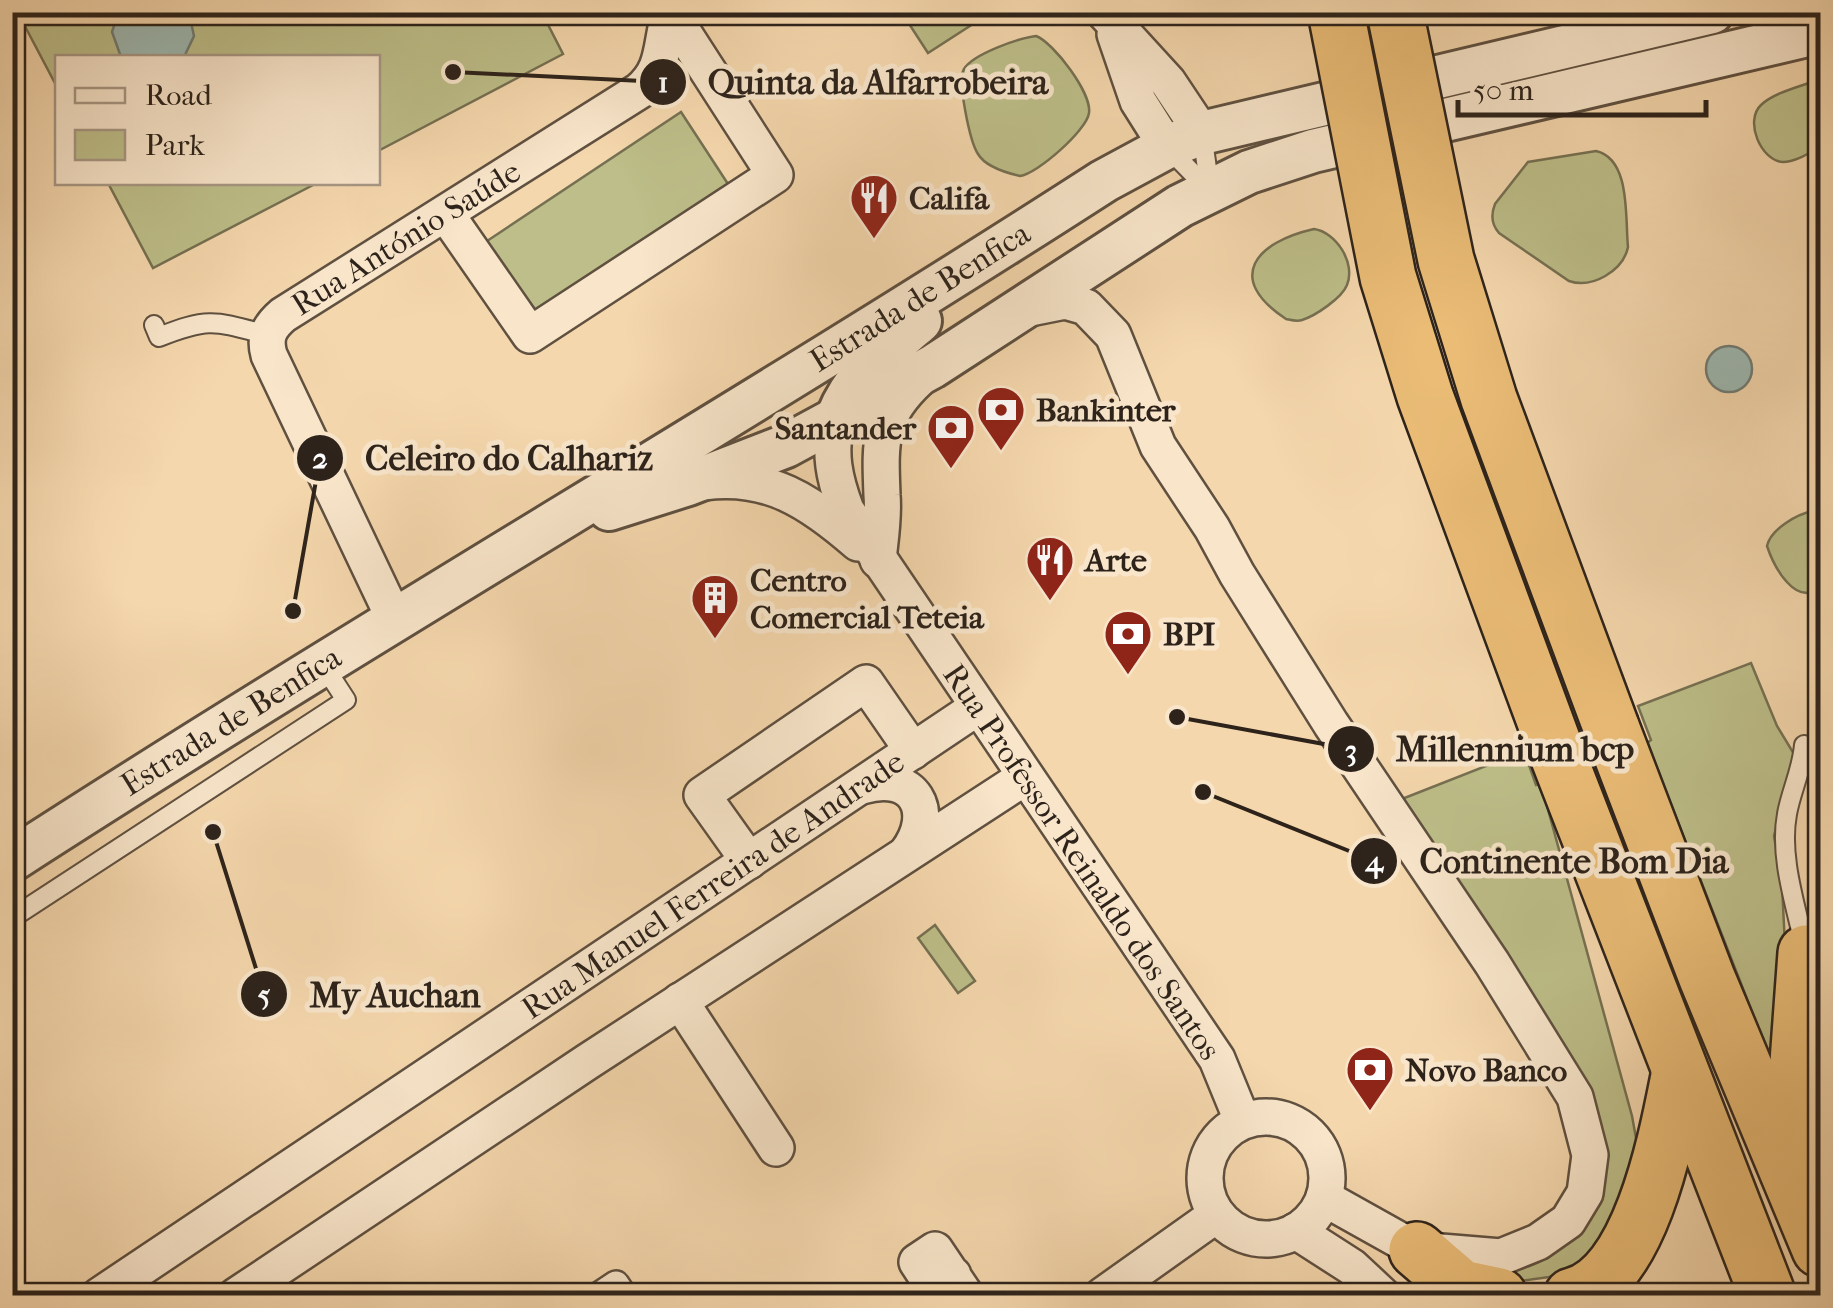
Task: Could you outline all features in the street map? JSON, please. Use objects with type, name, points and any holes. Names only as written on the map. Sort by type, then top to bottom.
[{"type":"highway","points":[[1336,12],[1388,277],[1425,396],[1555,748],[1768,1296]]},
{"type":"highway","points":[[1394,12],[1446,260],[1489,400],[1707,978],[1820,1249]]},
{"type":"highway","points":[[1813,942],[1797,1076],[1820,1206]]},
{"type":"highway","points":[[1572,1296],[1587,1292],[1626,1250],[1658,1176],[1680,1072]]},
{"type":"highway","points":[[1720,1167],[1742,1296]]},
{"type":"highway","points":[[1417,1250],[1461,1288],[1499,1296]]},
{"type":"street","name":"Rua António Saúde","points":[[394,618],[268,355],[267,335],[283,315],[653,79],[659,68],[670,12]]},
{"type":"street","points":[[446,214],[530,335],[774,174],[670,12]]},
{"type":"street","name":"Estrada de Benfica","points":[[12,860],[322,662],[555,524],[1104,181],[1185,140],[1302,108],[1712,12]]},
{"type":"street","points":[[1108,18],[1138,101],[1185,140]]},
{"type":"street","name":"Estrada de Benfica","points":[[555,524],[688,484],[786,446],[932,367],[1180,206],[1249,172],[1313,152],[1820,32]]},
{"type":"street","points":[[836,420],[845,397],[871,363],[921,320],[963,272]]},
{"type":"street","points":[[1019,310],[1065,301],[1086,306],[1113,334],[1158,446],[1212,528],[1236,574],[1492,962],[1564,1080],[1574,1097],[1590,1155],[1585,1194],[1568,1221],[1538,1242],[1501,1256],[1417,1250],[1324,1198]]},
{"type":"street","points":[[878,560],[883,500],[881,436],[890,413],[932,367]]},
{"type":"street","name":"Rua Professor Reinaldo dos Santos","points":[[836,420],[832,475],[846,510],[1217,1060],[1242,1120]]},
{"type":"street","name":"Rua Professor Reinaldo dos Santos","points":[[688,484],[726,479],[766,484],[789,493],[832,520],[878,560]]},
{"type":"street","points":[[749,861],[702,795],[866,683],[913,751]]},
{"type":"street","name":"Rua Manuel Ferreira de Andrade","points":[[99,1296],[978,707]]},
{"type":"street","points":[[236,1296],[1025,777]]},
{"type":"street","points":[[862,786],[892,782],[913,795],[923,822],[907,853]]},
{"type":"street","points":[[680,1001],[776,1148]]},
{"type":"street","points":[[1270,1116],[1297,1124],[1318,1144],[1327,1170],[1324,1198],[1313,1218],[1296,1231],[1275,1239],[1253,1238],[1232,1230],[1216,1215],[1204,1189],[1206,1161],[1219,1136],[1242,1120],[1270,1116]]},
{"type":"street","points":[[1102,1296],[1216,1215]]},
{"type":"street","points":[[1296,1231],[1352,1267],[1383,1296]]},
{"type":"street","points":[[598,1296],[616,1284],[624,1296]]},
{"type":"lane","points":[[1185,140],[1210,190]]},
{"type":"lane","points":[[1185,140],[1210,190]]},
{"type":"lane","points":[[154,326],[159,337],[198,322],[224,323],[267,335]]},
{"type":"lane","points":[[12,918],[346,700],[322,662]]},
{"type":"lane","points":[[1812,750],[1803,762],[1787,814],[1784,843],[1813,942]]},
{"type":"green space","points":[[18,13],[542,13],[563,54],[380,150],[380,55],[55,55],[55,83]]},
{"type":"green space","points":[[902,13],[990,13],[928,53]]},
{"type":"green space","points":[[1036,36],[1070,69],[1084,93],[1089,113],[1080,130],[1060,150],[1038,168],[1020,176],[991,165],[978,154],[965,111],[962,76],[969,63],[986,52]]},
{"type":"green space","points":[[1820,79],[1820,147],[1793,160],[1775,160],[1757,139],[1756,112],[1773,96]]},
{"type":"green space","points":[[681,112],[728,184],[531,314],[484,243]]},
{"type":"green space","points":[[1596,151],[1607,156],[1621,177],[1628,247],[1620,264],[1605,276],[1578,283],[1569,281],[1499,233],[1493,223],[1493,211],[1528,162]]},
{"type":"green space","points":[[109,185],[313,185],[153,268]]},
{"type":"green space","points":[[1314,229],[1330,236],[1342,250],[1349,267],[1347,285],[1334,301],[1314,315],[1300,321],[1286,319],[1256,289],[1252,276],[1255,264],[1276,243]]},
{"type":"green space","points":[[1813,511],[1820,515],[1820,587],[1803,592],[1787,582],[1767,546],[1785,523]]},
{"type":"green space","points":[[1751,663],[1777,726],[1794,754],[1774,836],[1782,885],[1786,966],[1773,1053],[1767,1050],[1647,743],[1651,740],[1638,706]]},
{"type":"green space","points":[[1524,751],[1536,785],[1541,784],[1638,1149],[1632,1207],[1577,1268],[1520,1281],[1506,1272],[1528,1267],[1558,1249],[1578,1223],[1601,1171],[1402,799]]},
{"type":"green space","points":[[935,925],[975,981],[958,993],[918,938]]},
{"type":"water","points":[[118,13],[189,13],[194,36],[185,55],[120,55],[112,32]]},
{"type":"water","points":[[1729,346],[1745,353],[1752,369],[1745,385],[1729,392],[1713,385],[1706,369],[1713,353]]},
{"type":"place","name":"Quinta da Alfarrobeira","points":[[453,72]]},
{"type":"place","name":"Califa","points":[[874,240]]},
{"type":"place","name":"Bankinter","points":[[1001,452]]},
{"type":"place","name":"Santander","points":[[951,470]]},
{"type":"place","name":"Arte","points":[[1050,602]]},
{"type":"place","name":"Celeiro do Calhariz","points":[[293,611]]},
{"type":"place","name":"Centro Comercial Teteia","points":[[715,640]]},
{"type":"place","name":"BPI","points":[[1128,676]]},
{"type":"place","name":"Millennium bcp","points":[[1177,717]]},
{"type":"place","name":"Continente Bom Dia","points":[[1203,792]]},
{"type":"place","name":"My Auchan","points":[[213,832]]},
{"type":"place","name":"Novo Banco","points":[[1370,1112]]}]
